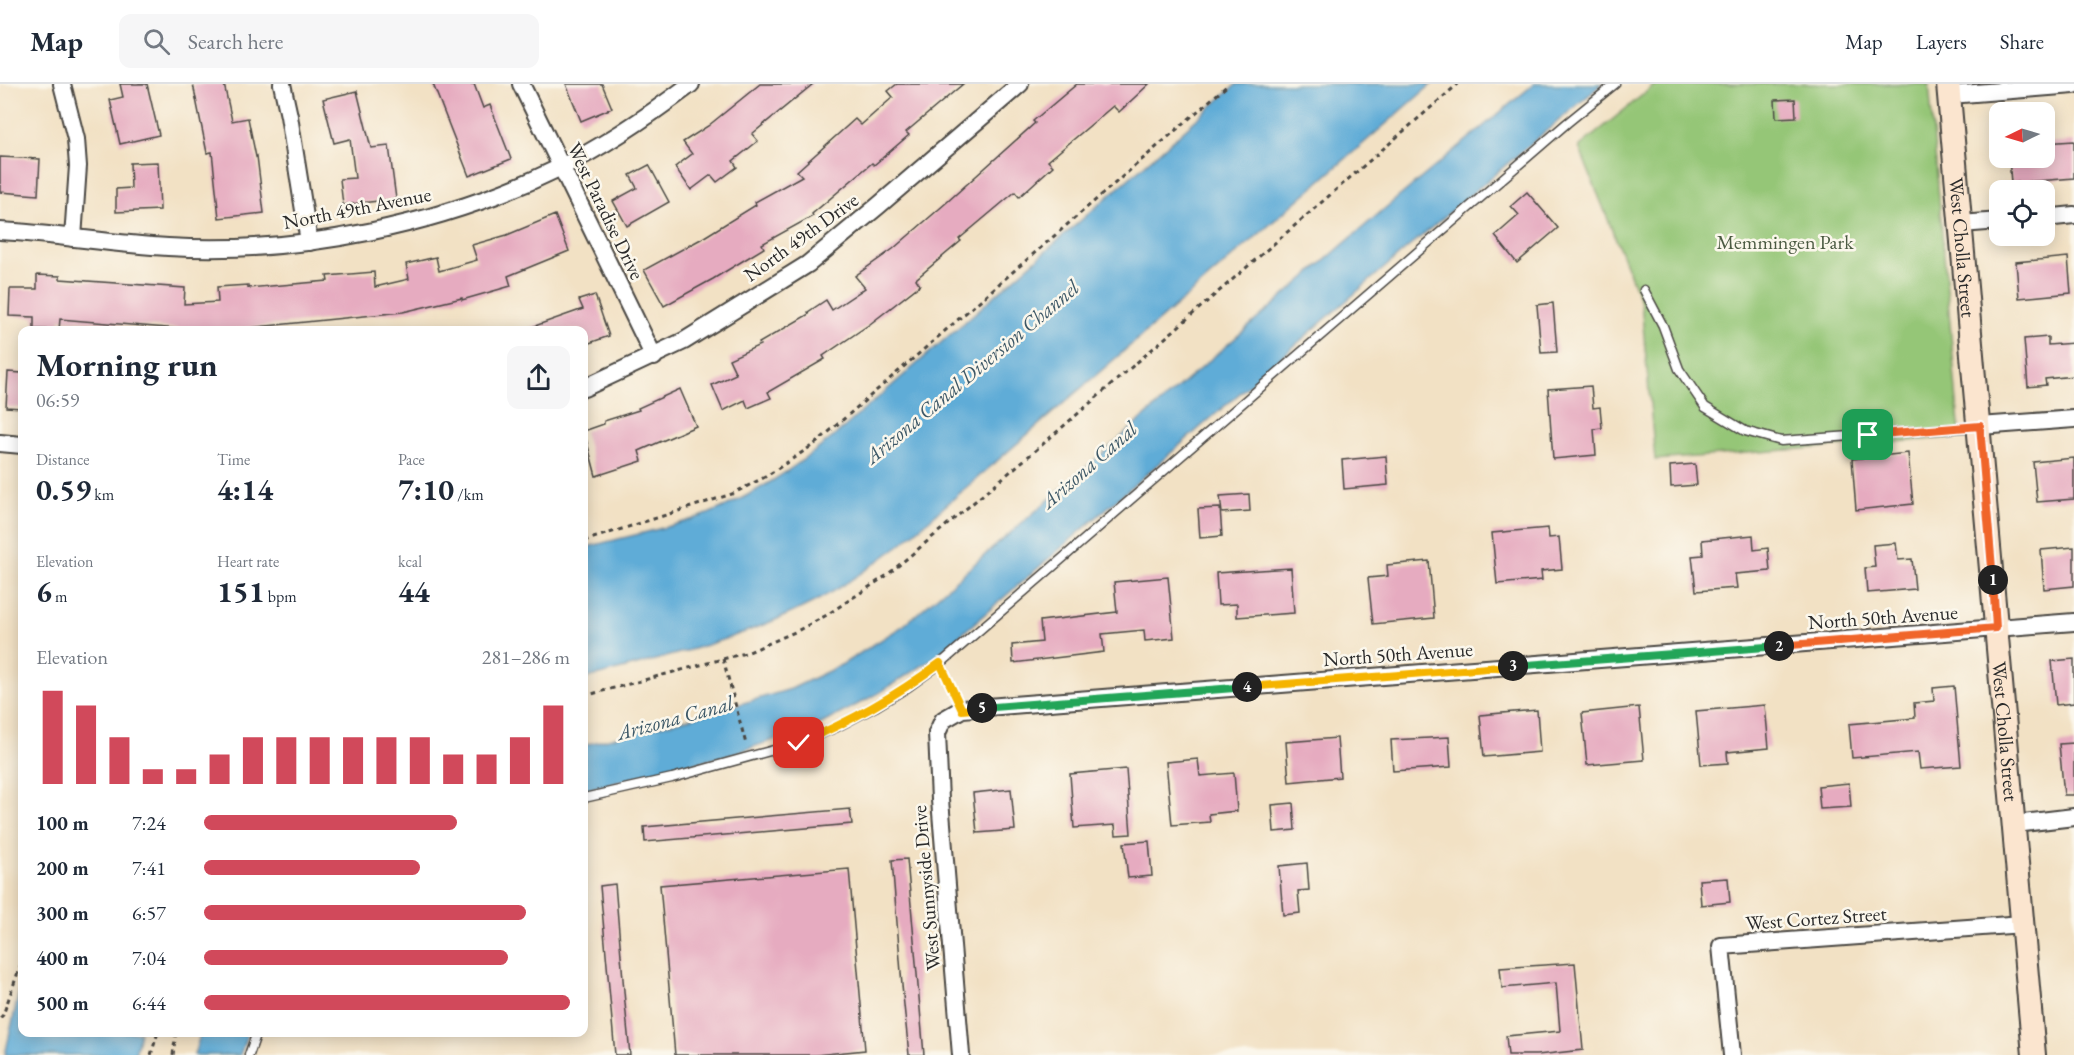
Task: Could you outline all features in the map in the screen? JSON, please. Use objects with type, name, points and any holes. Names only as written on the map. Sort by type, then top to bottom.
[{"type":"street","points":[[62,84],[76,139],[78,166],[73,238]]},
{"type":"street","points":[[282,84],[309,242]]},
{"type":"street","name":"West Paradise Drive","points":[[521,84],[654,357]]},
{"type":"street","name":"North 49th Avenue","points":[[0,231],[169,247],[244,248],[309,242],[396,225],[478,202],[561,167],[642,121],[691,84]]},
{"type":"street","name":"North 49th Drive","points":[[588,386],[654,357],[728,315],[808,264],[1020,84]]},
{"type":"street","points":[[1949,90],[2074,85]]},
{"type":"street","name":"West Cholla Street","points":[[1949,90],[2034,1055]]},
{"type":"street","points":[[2055,217],[2074,215]]},
{"type":"street","points":[[1961,224],[1989,222]]},
{"type":"street","points":[[1980,426],[2074,419]]},
{"type":"street","points":[[0,443],[18,445]]},
{"type":"street","name":"North 50th Avenue","points":[[943,720],[962,710],[2074,622]]},
{"type":"street","name":"West Sunnyside Drive","points":[[943,720],[937,733],[938,770],[962,1055]]},
{"type":"street","points":[[2015,824],[2074,817]]},
{"type":"street","name":"West Cortez Street","points":[[1732,1055],[1721,946],[2023,924]]},
{"type":"lane","points":[[588,797],[781,749],[837,727],[908,687],[940,663],[1615,84]]},
{"type":"lane","points":[[1644,290],[1663,326],[1678,369],[1705,407],[1745,431],[1781,441],[1980,426]]},
{"type":"lane","points":[[249,1055],[255,1037]]},
{"type":"path","points":[[588,540],[732,494],[791,461],[816,443],[1229,84]]},
{"type":"path","points":[[588,695],[749,652],[825,616],[886,576],[1054,435],[1458,84]]},
{"type":"path","points":[[723,659],[749,756]]},
{"type":"path","points":[[940,663],[962,710]]},
{"type":"path","points":[[0,1018],[18,973]]},
{"type":"path","points":[[151,1055],[156,1037]]},
{"type":"path","points":[[173,1055],[175,1037]]},
{"type":"green space","name":"Memmingen Park","points":[[1656,84],[1929,84],[1960,437],[1655,460],[1641,302],[1579,147]]},
{"type":"water","name":"Arizona Canal Diversion Channel","points":[[1237,84],[1432,84],[900,545],[869,567],[816,601],[760,626],[702,646],[588,678],[588,547],[694,519],[725,507],[774,480],[833,437]]},
{"type":"water","name":"Arizona Canal","points":[[1534,84],[1602,84],[1405,250],[934,658],[879,693],[821,724],[729,755],[588,789],[588,744],[699,716],[791,689],[843,664],[903,626],[1383,210]]},
{"type":"water","points":[[18,997],[18,1037],[139,1037],[135,1055],[5,1055]]},
{"type":"water","points":[[199,1037],[246,1037],[240,1055],[194,1055]]},
{"type":"building","points":[[120,84],[147,84],[159,135],[120,144],[110,100],[123,97]]},
{"type":"building","points":[[193,84],[224,84],[232,121],[248,118],[257,156],[264,213],[219,218],[212,152],[207,153]]},
{"type":"building","points":[[433,84],[474,84],[483,108],[490,105],[511,159],[469,176]]},
{"type":"building","points":[[566,84],[602,84],[612,108],[581,121]]},
{"type":"building","points":[[760,84],[813,84],[752,134],[758,141],[733,161],[737,167],[717,182],[711,175],[691,190],[675,167],[692,154],[683,142],[708,126]]},
{"type":"building","points":[[897,84],[963,84],[906,132],[909,135],[874,165],[872,163],[812,214],[813,216],[762,244],[764,248],[664,306],[644,270],[701,239],[756,205],[755,202],[802,176],[797,171],[855,119],[861,125],[893,97],[888,91]]},
{"type":"building","points":[[1077,84],[1149,84],[1119,112],[1113,106],[1048,161],[1053,166],[1019,197],[1015,192],[916,279],[920,285],[870,324],[823,356],[825,359],[768,392],[771,398],[748,408],[745,400],[723,411],[712,385],[736,374],[729,359],[760,345],[759,343],[809,314],[808,312],[826,300],[832,310],[865,288],[855,276],[893,249],[1035,123],[1033,121]]},
{"type":"building","points":[[357,91],[371,148],[389,146],[396,199],[343,205],[340,179],[355,178],[350,139],[334,143],[323,99]]},
{"type":"building","points":[[1795,99],[1796,117],[1776,118],[1775,100]]},
{"type":"building","points":[[2074,141],[2074,178],[2011,180],[2010,168],[2055,168],[2055,142]]},
{"type":"building","points":[[0,157],[40,159],[38,195],[0,192]]},
{"type":"building","points":[[158,162],[160,210],[116,212],[116,189],[131,188],[130,163]]},
{"type":"building","points":[[649,165],[669,202],[627,226],[613,201],[637,188],[630,175]]},
{"type":"building","points":[[1527,192],[1558,228],[1517,263],[1495,236],[1519,215],[1511,206]]},
{"type":"building","points":[[555,215],[569,251],[508,276],[511,286],[462,300],[462,298],[403,312],[267,326],[143,326],[60,319],[59,326],[34,326],[34,317],[9,316],[10,289],[37,289],[37,275],[60,276],[60,279],[185,288],[184,304],[218,302],[217,287],[248,285],[248,288],[328,281],[327,276],[374,272],[375,287],[409,279],[406,264],[436,257],[439,271],[477,260],[472,245],[507,235]]},
{"type":"building","points":[[2068,257],[2071,293],[2019,298],[2016,262]]},
{"type":"building","points":[[595,295],[609,336],[588,344],[588,326],[535,326],[583,309],[579,300]]},
{"type":"building","points":[[1553,303],[1557,352],[1541,353],[1537,305]]},
{"type":"building","points":[[2048,337],[2048,345],[2074,343],[2074,376],[2045,379],[2046,385],[2028,387],[2024,339]]},
{"type":"building","points":[[8,372],[18,373],[18,408],[6,407]]},
{"type":"building","points":[[1591,386],[1593,408],[1600,407],[1602,428],[1594,429],[1596,455],[1553,459],[1548,389]]},
{"type":"building","points":[[680,389],[696,426],[639,451],[642,461],[596,476],[588,446],[588,430],[604,424],[604,421],[639,410],[638,408]]},
{"type":"building","points":[[1908,453],[1913,504],[1856,510],[1852,459]]},
{"type":"building","points":[[1386,456],[1388,485],[1344,489],[1342,460]]},
{"type":"building","points":[[2074,458],[2074,499],[2037,502],[2033,462]]},
{"type":"building","points":[[1695,464],[1697,485],[1671,487],[1670,466]]},
{"type":"building","points":[[1249,494],[1250,511],[1222,513],[1220,496]]},
{"type":"building","points":[[1220,508],[1222,536],[1200,538],[1198,509]]},
{"type":"building","points":[[1548,528],[1549,538],[1559,537],[1562,569],[1541,571],[1542,580],[1497,584],[1492,533]]},
{"type":"building","points":[[1753,535],[1754,550],[1768,548],[1770,571],[1735,574],[1737,588],[1696,591],[1692,556],[1703,555],[1702,540]]},
{"type":"building","points":[[1896,543],[1898,560],[1912,559],[1915,589],[1867,593],[1865,568],[1875,567],[1873,545]]},
{"type":"building","points":[[2074,547],[2074,586],[2044,589],[2041,550]]},
{"type":"building","points":[[1429,561],[1434,618],[1373,624],[1368,578],[1388,576],[1387,565]]},
{"type":"building","points":[[1291,568],[1294,613],[1237,617],[1237,604],[1218,605],[1216,573]]},
{"type":"building","points":[[1168,577],[1174,638],[1145,641],[1144,630],[1102,634],[1104,652],[1013,663],[1012,645],[1042,642],[1040,621],[1117,612],[1114,582]]},
{"type":"building","points":[[2074,659],[2074,703],[2056,705],[2052,661]]},
{"type":"building","points":[[1954,686],[1961,766],[1920,769],[1918,752],[1852,758],[1849,724],[1915,718],[1914,703],[1934,701],[1933,688]]},
{"type":"building","points":[[1765,705],[1769,748],[1727,752],[1728,763],[1701,765],[1696,711]]},
{"type":"building","points":[[1639,707],[1644,760],[1587,765],[1582,713]]},
{"type":"building","points":[[1537,710],[1540,752],[1484,757],[1480,715]]},
{"type":"building","points":[[1449,737],[1451,767],[1393,771],[1391,740]]},
{"type":"building","points":[[1337,738],[1340,777],[1289,782],[1286,742]]},
{"type":"building","points":[[2074,743],[2074,795],[2064,795],[2059,744]]},
{"type":"building","points":[[1198,759],[1200,776],[1234,773],[1237,811],[1209,814],[1210,822],[1172,825],[1166,762]]},
{"type":"building","points":[[1126,769],[1131,834],[1116,835],[1115,825],[1074,828],[1070,774]]},
{"type":"building","points":[[1849,783],[1851,807],[1820,809],[1818,786]]},
{"type":"building","points":[[1011,789],[1015,830],[977,833],[973,793]]},
{"type":"building","points":[[1293,803],[1295,830],[1274,832],[1272,805]]},
{"type":"building","points":[[850,809],[852,824],[645,842],[644,827]]},
{"type":"building","points":[[1149,841],[1152,876],[1128,878],[1124,843]]},
{"type":"building","points":[[907,859],[924,1055],[909,1055],[902,985],[892,860]]},
{"type":"building","points":[[1307,863],[1309,890],[1298,891],[1300,913],[1283,915],[1279,866]]},
{"type":"building","points":[[849,869],[865,1050],[816,1055],[675,1055],[660,885]]},
{"type":"building","points":[[1728,878],[1730,902],[1701,905],[1699,880]]},
{"type":"building","points":[[615,884],[630,1055],[615,1055],[600,886]]},
{"type":"building","points":[[1575,963],[1583,1050],[1537,1055],[1508,1055],[1506,1036],[1560,1031],[1556,983],[1502,988],[1500,968]]},
{"type":"route","points":[[799,743],[837,727],[875,707],[908,687],[940,663],[962,710],[1996,628],[1980,426],[1868,435]]}]
